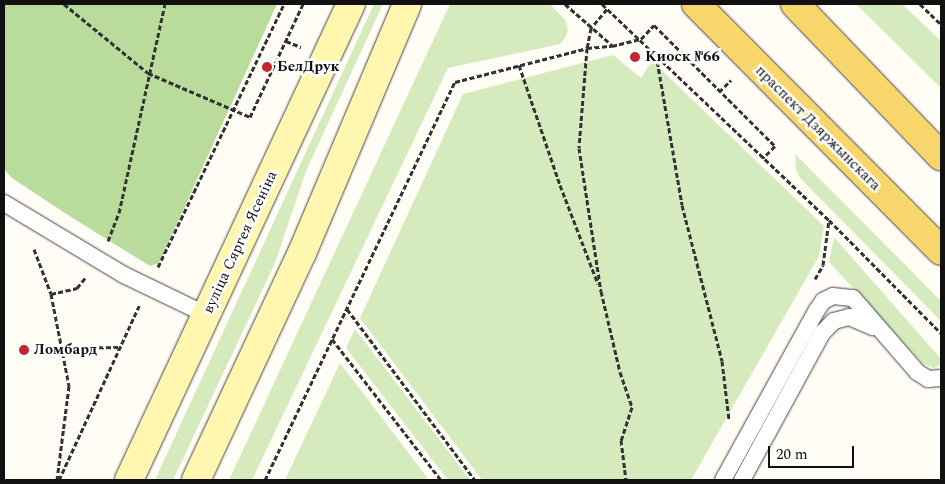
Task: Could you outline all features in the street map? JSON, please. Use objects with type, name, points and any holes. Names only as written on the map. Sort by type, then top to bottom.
[{"type":"main road","name":"вуліца Сяргея Ясеніна","points":[[129,480],[351,4]]},
{"type":"main road","points":[[196,480],[302,253],[407,4]]},
{"type":"main road","name":"праспект Дзяржынскага","points":[[696,4],[941,252]]},
{"type":"main road","points":[[795,4],[941,156]]},
{"type":"lane","points":[[4,203],[99,261],[207,314]]},
{"type":"lane","points":[[723,480],[824,302],[833,296],[852,298],[917,372],[928,379],[941,378]]},
{"type":"lane","points":[[742,480],[822,333],[834,321],[850,317],[867,323],[883,334]]},
{"type":"path","points":[[64,4],[148,73],[250,118],[303,4]]},
{"type":"path","points":[[51,294],[77,288],[99,261],[119,213],[148,73],[165,4]]},
{"type":"path","points":[[233,110],[284,4]]},
{"type":"path","points":[[565,4],[612,46]]},
{"type":"path","points":[[602,4],[656,53],[941,333]]},
{"type":"path","points":[[920,4],[941,24]]},
{"type":"path","points":[[607,9],[591,28],[587,48],[579,148],[601,291],[620,372],[632,407],[621,440],[626,480]]},
{"type":"path","points":[[265,480],[455,82],[587,48],[612,46],[641,39],[654,25],[775,146],[763,158]]},
{"type":"path","points":[[656,53],[682,205],[722,361],[730,429]]},
{"type":"path","points":[[519,66],[560,185],[601,291]]},
{"type":"path","points":[[26,243],[34,248],[51,294],[69,386],[57,480]]},
{"type":"path","points":[[347,309],[475,480]]},
{"type":"path","points":[[332,339],[441,480]]},
{"type":"path","points":[[61,348],[120,347]]},
{"type":"green space","points":[[4,4],[277,4],[159,263],[150,266],[12,178],[4,169]]},
{"type":"green space","points":[[374,4],[383,4],[306,171],[275,263],[173,480],[155,480]]},
{"type":"green space","points":[[450,4],[550,4],[566,21],[568,30],[560,44],[448,68],[252,480],[229,480]]},
{"type":"green space","points":[[856,4],[902,4],[941,41],[941,88]]},
{"type":"green space","points":[[613,55],[641,78],[652,61],[824,226],[819,256],[691,480],[482,480],[360,318],[463,94]]},
{"type":"green space","points":[[795,154],[941,301],[941,321],[800,178],[796,170]]},
{"type":"green space","points":[[834,237],[941,359],[941,364],[934,368],[922,363],[829,262]]},
{"type":"green space","points":[[355,329],[470,480],[448,480],[346,348]]},
{"type":"green space","points":[[340,363],[429,480],[285,480]]},
{"type":"place","name":"Киоск №66","points":[[635,57]]},
{"type":"place","name":"БелДрук","points":[[267,67]]},
{"type":"place","name":"Ломбард","points":[[24,350]]}]
